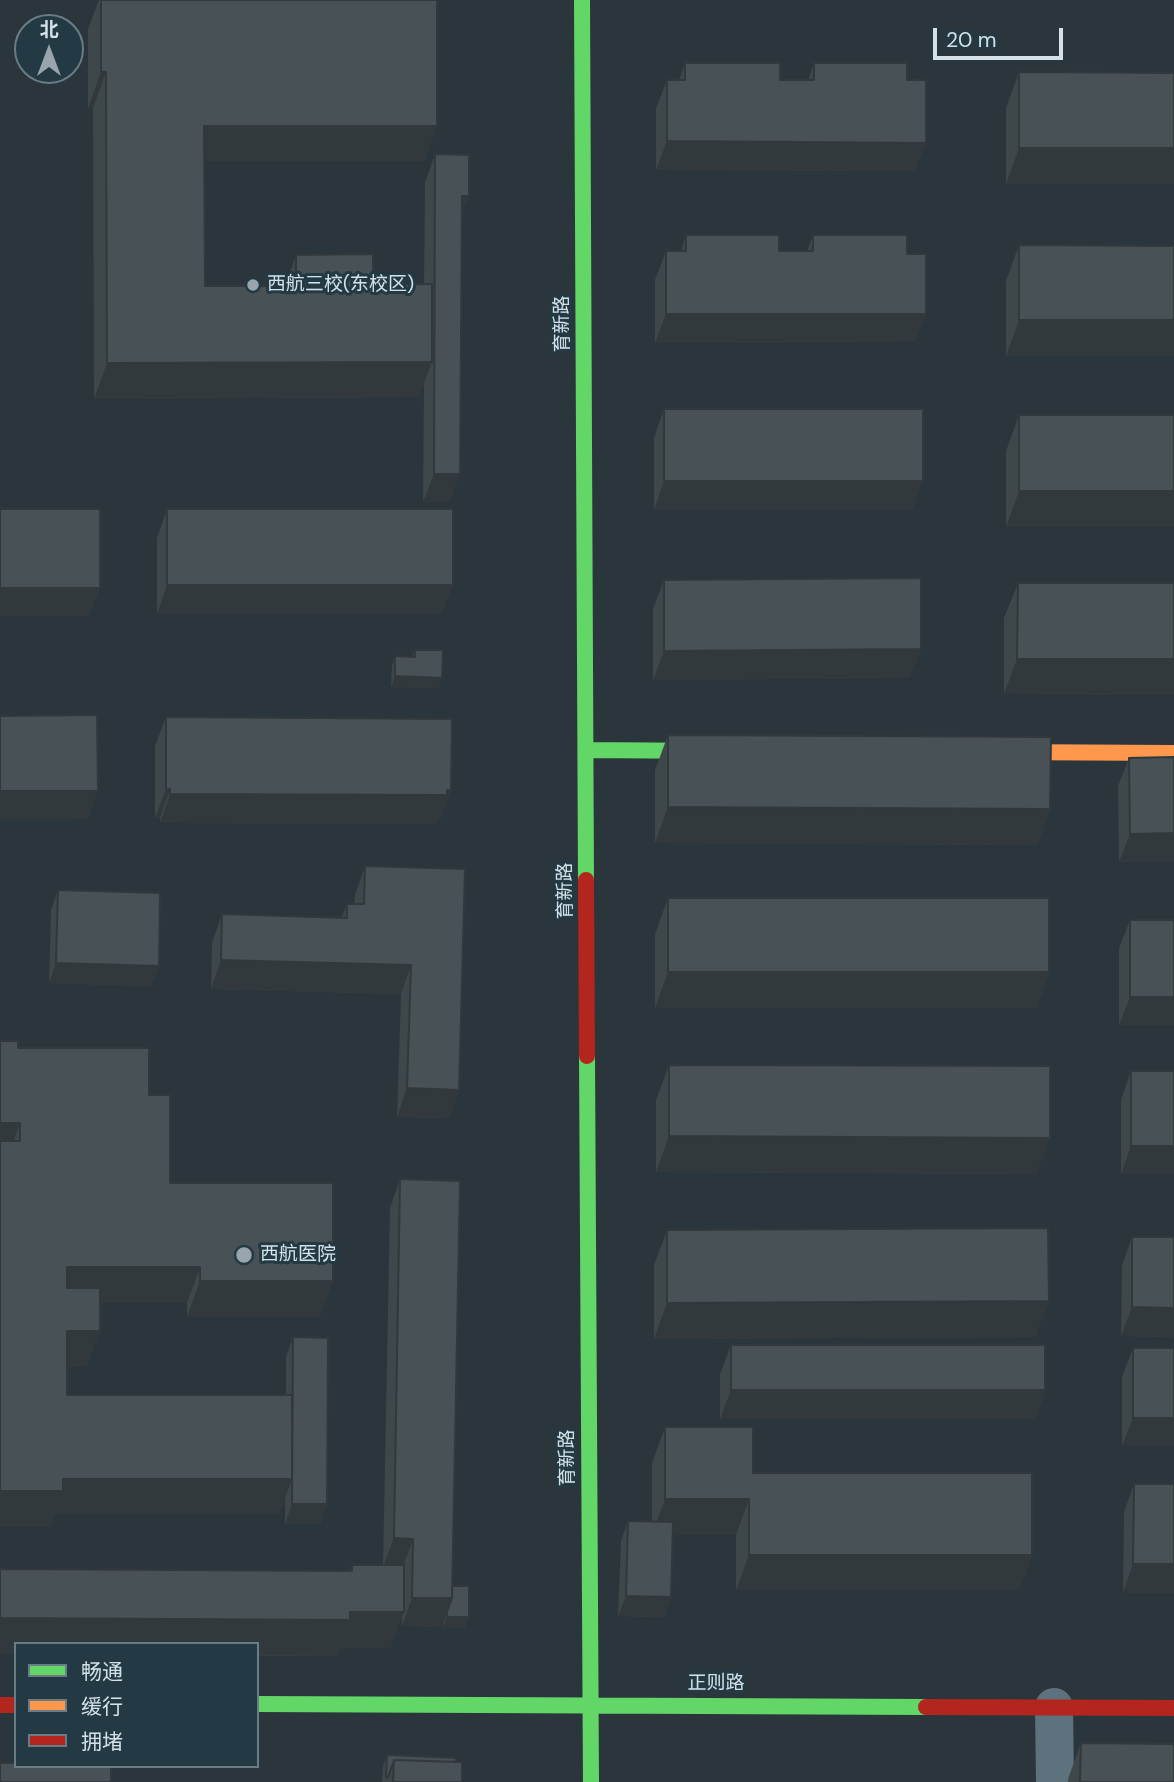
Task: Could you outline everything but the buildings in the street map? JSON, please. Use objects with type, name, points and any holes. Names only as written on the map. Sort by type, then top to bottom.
[{"type":"street","name":"育新路","points":[[582,0],[591,1782]]},
{"type":"street","points":[[586,750],[726,751]]},
{"type":"street","points":[[978,752],[1174,753]]},
{"type":"street","name":"正则路","points":[[259,1704],[1174,1708]]},
{"type":"street","points":[[1054,1707],[1055,1782]]},
{"type":"traffic: fast","points":[[582,0],[586,880]]},
{"type":"traffic: fast","points":[[586,750],[713,751]]},
{"type":"traffic: fast","points":[[587,1056],[591,1782]]},
{"type":"traffic: fast","points":[[259,1704],[926,1707]]},
{"type":"traffic: slow","points":[[998,752],[1174,753]]},
{"type":"traffic: jam","points":[[586,880],[587,1056]]},
{"type":"traffic: jam","points":[[0,1705],[14,1705]]},
{"type":"traffic: jam","points":[[926,1707],[1174,1708]]},
{"type":"place","name":"西航三校(东校区)","points":[[253,285]]},
{"type":"place","name":"西航医院","points":[[244,1255]]}]
